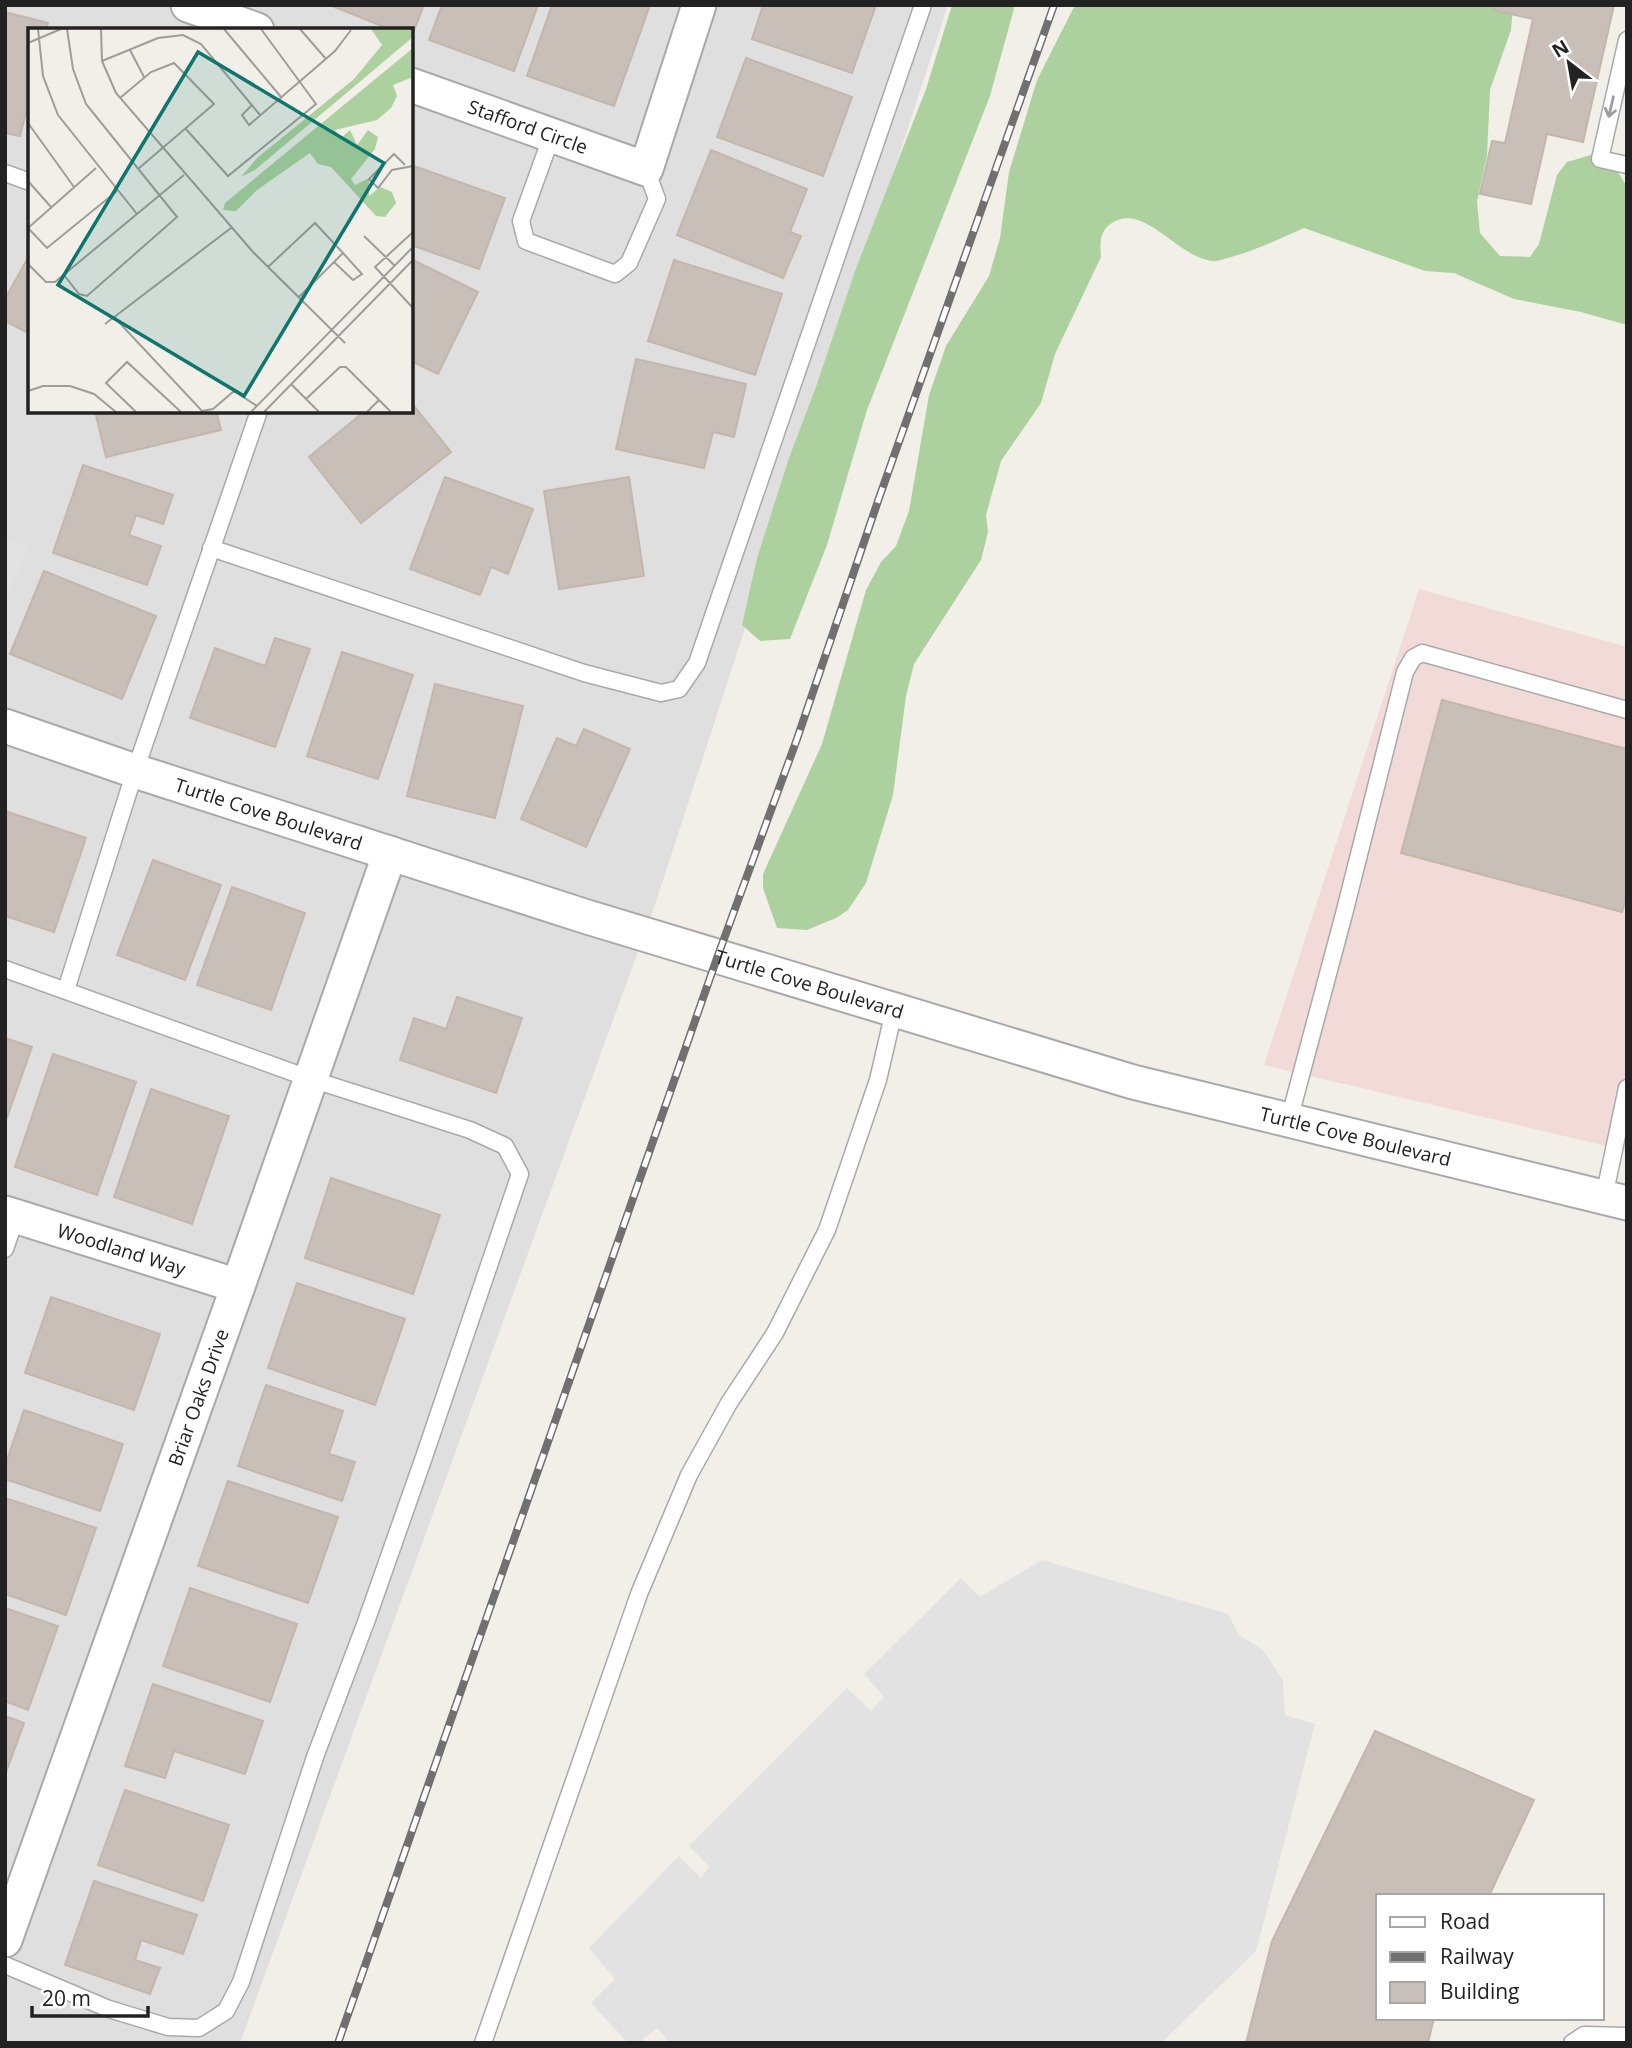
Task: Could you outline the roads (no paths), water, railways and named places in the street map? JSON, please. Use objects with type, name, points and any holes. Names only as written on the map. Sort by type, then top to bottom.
[{"type":"street","points":[[188,5],[251,28]]},
{"type":"street","points":[[646,169],[699,5]]},
{"type":"street","name":"Stafford Circle","points":[[413,86],[646,169]]},
{"type":"street","name":"Turtle Cove Boulevard","points":[[5,726],[135,771],[584,916],[1133,1083],[1615,1200]]},
{"type":"street","name":"Briar Oaks Drive","points":[[5,1940],[239,1286],[390,853]]},
{"type":"street","name":"Woodland Way","points":[[11,1215],[239,1286]]},
{"type":"lane","points":[[211,548],[584,673],[661,693],[679,688],[697,663],[923,5]]},
{"type":"lane","points":[[1627,40],[1600,159],[1627,166]]},
{"type":"lane","points":[[552,135],[521,221],[526,241],[615,274],[629,262],[656,199],[646,169]]},
{"type":"lane","points":[[5,173],[28,181]]},
{"type":"lane","points":[[66,990],[135,771],[258,413]]},
{"type":"lane","points":[[1289,1120],[1405,672],[1413,658],[1422,653],[1627,710]]},
{"type":"lane","points":[[5,969],[311,1079],[470,1130],[505,1146],[520,1174],[366,1622],[315,1757],[241,1982],[226,2011],[199,2028],[168,2027],[109,2009],[5,1965]]},
{"type":"lane","points":[[487,2042],[639,1594],[689,1475],[729,1403],[775,1333],[827,1230],[878,1080],[894,1011]]},
{"type":"lane","points":[[1615,1200],[1627,1088]]},
{"type":"lane","points":[[5,1249],[11,1215]]},
{"type":"lane","points":[[1572,2043],[1584,2035],[1627,2036]]},
{"type":"railway","points":[[338,2043],[1054,5]]}]
